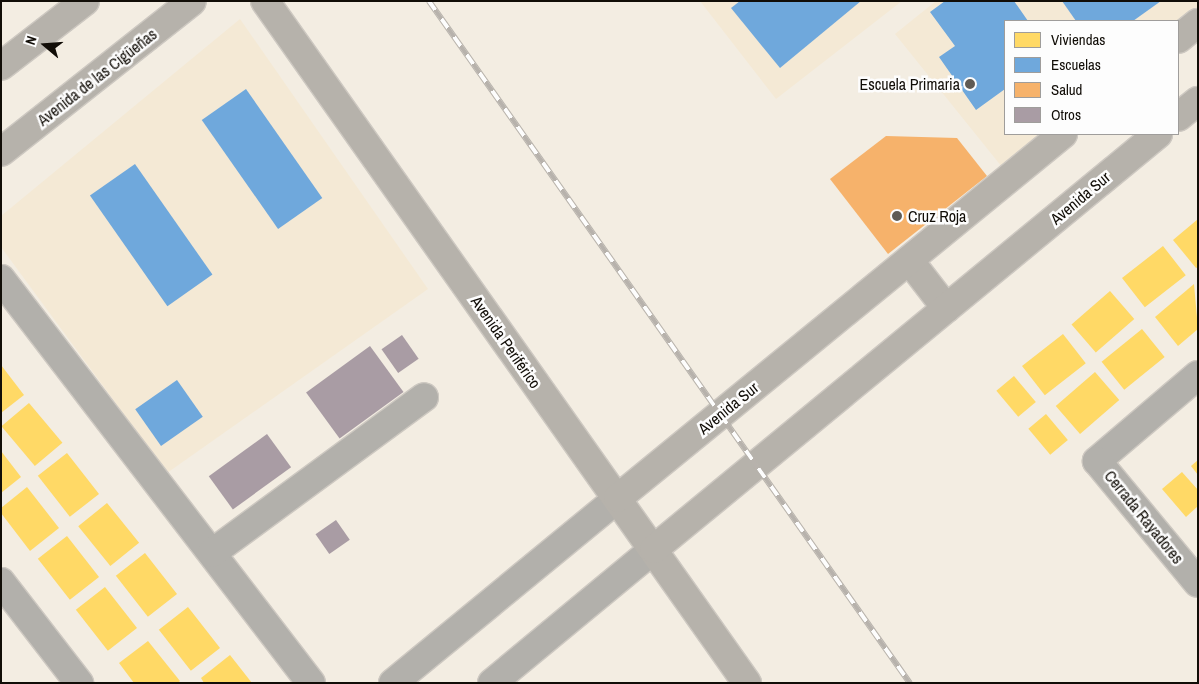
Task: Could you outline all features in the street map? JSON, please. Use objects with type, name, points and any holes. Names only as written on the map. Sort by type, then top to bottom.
[{"type":"main road","points":[[1,66],[85,1]]},
{"type":"main road","name":"Avenida de las Cigüeñas","points":[[1,152],[192,1]]},
{"type":"main road","name":"Avenida Periférico","points":[[265,1],[747,683]]},
{"type":"main road","points":[[1179,39],[1198,23]]},
{"type":"main road","points":[[1179,116],[1198,101]]},
{"type":"main road","name":"Avenida Sur","points":[[618,498],[1062,135]]},
{"type":"main road","name":"Avenida Sur","points":[[654,549],[1157,135]]},
{"type":"main road","points":[[909,260],[946,308]]},
{"type":"street","points":[[1,279],[311,683]]},
{"type":"street","name":"Cerrada Rayadores","points":[[1198,375],[1097,460],[1198,583]]},
{"type":"street","points":[[212,553],[424,397]]},
{"type":"street","name":"Avenida Sur","points":[[393,683],[618,498]]},
{"type":"street","name":"Avenida Sur","points":[[492,683],[654,549]]},
{"type":"street","points":[[1,582],[79,683]]},
{"type":"shaded area","points":[[700,1],[902,1],[776,99]]},
{"type":"shaded area","name":"Escuela Primaria","points":[[936,1],[1198,1],[1198,8],[1179,23],[1179,20],[1004,20],[1004,135],[1041,135],[1002,167],[895,34]]},
{"type":"shaded area","points":[[240,19],[428,289],[167,473],[1,247],[1,216]]},
{"type":"building: Viviendas","points":[[1198,219],[1198,267],[1196,268],[1173,240]]},
{"type":"building: Viviendas","points":[[1163,246],[1186,275],[1145,307],[1122,278]]},
{"type":"building: Viviendas","points":[[1194,284],[1198,329],[1178,346],[1155,317]]},
{"type":"building: Viviendas","points":[[1110,291],[1134,319],[1096,352],[1072,324]]},
{"type":"building: Viviendas","points":[[1142,329],[1165,357],[1124,390],[1102,362]]},
{"type":"building: Viviendas","points":[[1063,334],[1086,363],[1045,395],[1022,366]]},
{"type":"building: Viviendas","points":[[1,365],[24,395],[1,413]]},
{"type":"building: Viviendas","points":[[1095,372],[1119,400],[1080,434],[1056,406]]},
{"type":"building: Viviendas","points":[[1014,376],[1036,402],[1018,417],[996,391]]},
{"type":"building: Viviendas","points":[[29,403],[62,443],[35,466],[1,426]]},
{"type":"building: Viviendas","points":[[1046,414],[1068,440],[1050,455],[1028,429]]},
{"type":"building: Viviendas","points":[[1,451],[21,477],[1,493]]},
{"type":"building: Viviendas","points":[[67,453],[99,494],[70,517],[38,476]]},
{"type":"building: Viviendas","points":[[1198,460],[1198,475],[1191,466]]},
{"type":"building: Viviendas","points":[[1182,472],[1198,490],[1198,506],[1186,517],[1162,489]]},
{"type":"building: Viviendas","points":[[27,487],[59,528],[30,551],[1,513],[1,508]]},
{"type":"building: Viviendas","points":[[107,503],[139,543],[110,566],[78,526]]},
{"type":"building: Viviendas","points":[[67,536],[99,577],[70,600],[38,559]]},
{"type":"building: Viviendas","points":[[145,553],[177,594],[148,617],[116,576]]},
{"type":"building: Viviendas","points":[[105,587],[137,628],[108,651],[76,610]]},
{"type":"building: Viviendas","points":[[188,607],[220,648],[191,671],[159,630]]},
{"type":"building: Viviendas","points":[[148,641],[180,681],[178,683],[134,683],[119,663]]},
{"type":"building: Viviendas","points":[[230,655],[252,683],[204,683],[201,678]]},
{"type":"building: Escuelas","points":[[740,1],[861,1],[780,68],[731,8]]},
{"type":"building: Escuelas","points":[[945,1],[1014,1],[1027,20],[1004,20],[1004,90],[976,110],[939,57],[955,46],[930,12]]},
{"type":"building: Escuelas","points":[[1062,1],[1161,1],[1134,20],[1075,20]]},
{"type":"building: Escuelas","points":[[246,89],[322,198],[278,229],[202,120]]},
{"type":"building: Escuelas","points":[[135,164],[212,275],[167,306],[90,196]]},
{"type":"building: Escuelas","points":[[177,380],[203,417],[161,446],[135,409]]},
{"type":"building: Salud","name":"Cruz Roja","points":[[886,136],[957,138],[987,176],[888,254],[830,179]]},
{"type":"building: Otros","points":[[402,335],[419,359],[398,373],[382,349]]},
{"type":"building: Otros","points":[[370,346],[404,392],[340,439],[306,392]]},
{"type":"building: Otros","points":[[267,434],[291,467],[233,509],[209,476]]},
{"type":"building: Otros","points":[[336,520],[350,540],[329,554],[316,534]]},
{"type":"railway","points":[[429,1],[910,683]]},
{"type":"place","name":"Escuela Primaria","points":[[970,84]]},
{"type":"place","name":"Cruz Roja","points":[[897,216]]}]
